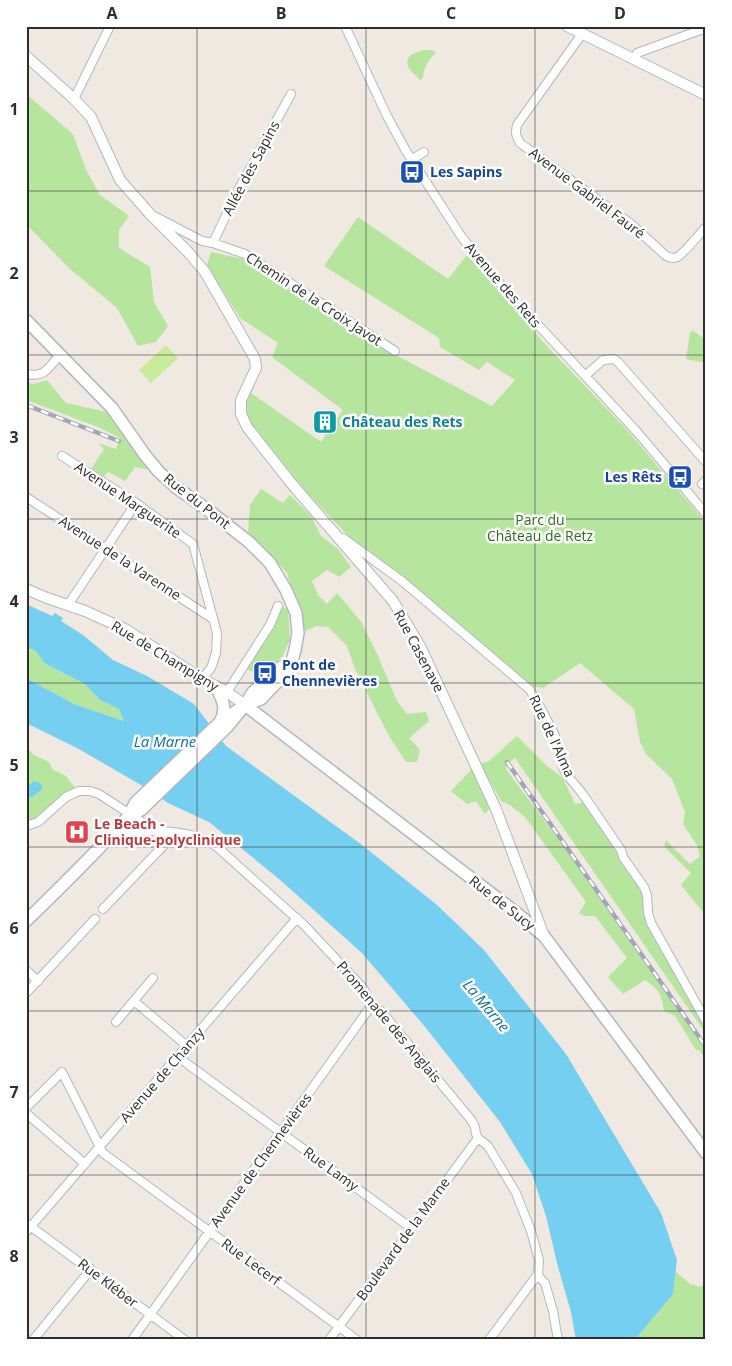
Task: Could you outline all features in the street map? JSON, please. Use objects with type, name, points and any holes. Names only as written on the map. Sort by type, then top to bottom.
[{"type":"main road","name":"Rue du Pont","points":[[26,320],[112,408],[159,472],[177,488],[249,542],[270,563],[286,590],[296,613],[298,633],[292,661],[285,674],[261,699],[245,705],[224,724]]},
{"type":"main road","points":[[26,921],[93,856],[130,815],[134,803],[146,799],[224,724],[224,707],[216,686]]},
{"type":"main road","name":"Rue de Sucy","points":[[245,705],[544,936],[706,1153]]},
{"type":"street","points":[[74,99],[110,26]]},
{"type":"street","name":"Avenue des Rets","points":[[344,26],[411,160],[471,250],[638,433],[706,514]]},
{"type":"street","points":[[567,26],[706,95]]},
{"type":"street","points":[[634,59],[637,53],[706,28]]},
{"type":"street","name":"Avenue Gabriel Fauré","points":[[582,34],[517,125],[516,137],[520,143],[630,223],[670,258],[676,258],[683,252],[706,227]]},
{"type":"street","points":[[26,56],[91,117],[120,180],[150,214]]},
{"type":"street","name":"Allée des Sapins","points":[[213,243],[234,196],[291,94]]},
{"type":"street","points":[[411,160],[424,152]]},
{"type":"street","name":"Chemin de la Croix Javot","points":[[150,214],[202,241],[245,254],[396,351]]},
{"type":"street","name":"Rue Casenave","points":[[150,214],[206,272],[255,359],[256,368],[254,375],[241,400],[241,414],[247,427],[291,483],[392,601],[420,646],[496,809],[544,936]]},
{"type":"street","points":[[26,374],[39,375],[47,370],[60,355]]},
{"type":"street","points":[[585,376],[603,360],[614,359],[706,462]]},
{"type":"street","name":"Avenue Marguerite","points":[[62,456],[193,544],[213,619]]},
{"type":"street","name":"Avenue de la Varenne","points":[[26,497],[213,619]]},
{"type":"street","points":[[68,605],[136,504]]},
{"type":"street","name":"Rue de l'Alma","points":[[337,538],[342,538],[402,581],[530,690],[555,736],[564,770],[621,850],[623,857],[644,887],[647,895],[648,913],[652,923],[706,1021]]},
{"type":"street","name":"Rue de Champigny","points":[[26,589],[125,629],[245,705]]},
{"type":"street","points":[[227,692],[270,625],[278,606]]},
{"type":"street","points":[[202,679],[211,668],[216,653],[217,633],[213,619]]},
{"type":"street","name":"Promenade des Anglais","points":[[26,826],[38,822],[66,797],[79,791],[90,791],[99,794],[156,831]]},
{"type":"street","name":"Promenade des Anglais","points":[[114,833],[156,831],[187,834],[202,838],[216,846],[297,918],[363,988],[368,995],[371,1006],[381,1011],[472,1121],[478,1138],[488,1146],[516,1193],[531,1231],[539,1260],[538,1274],[545,1282],[558,1340]]},
{"type":"street","points":[[103,909],[165,844],[171,832]]},
{"type":"street","name":"Avenue de Chanzy","points":[[28,1227],[85,1164],[297,918]]},
{"type":"street","points":[[26,993],[95,919]]},
{"type":"street","points":[[26,970],[38,981]]},
{"type":"street","points":[[116,1022],[153,978]]},
{"type":"street","points":[[134,1001],[187,1046]]},
{"type":"street","name":"Avenue de Chennevières","points":[[132,1340],[371,1006]]},
{"type":"street","name":"Rue Lamy","points":[[178,1057],[412,1228]]},
{"type":"street","points":[[26,1108],[62,1072],[99,1147]]},
{"type":"street","points":[[26,1113],[85,1164]]},
{"type":"street","name":"Boulevard de la Marne","points":[[329,1340],[478,1138]]},
{"type":"street","name":"Rue Lecerf","points":[[99,1147],[103,1153],[357,1340]]},
{"type":"street","name":"Rue Kléber","points":[[28,1227],[91,1269],[185,1340]]},
{"type":"street","points":[[33,1340],[91,1269]]},
{"type":"street","points":[[488,1340],[538,1274]]},
{"type":"green space","points":[[425,50],[436,52],[427,64],[423,78],[420,80],[410,70],[407,60],[411,55]]},
{"type":"green space","points":[[26,94],[73,134],[86,170],[100,195],[129,216],[119,230],[119,248],[150,267],[154,302],[168,326],[156,342],[138,346],[117,308],[70,269],[26,224]]},
{"type":"green space","name":"Parc du Château de Retz","points":[[358,217],[448,279],[467,255],[545,344],[627,430],[706,523],[706,916],[681,885],[691,873],[664,846],[666,840],[690,864],[700,856],[697,845],[683,824],[685,812],[672,779],[646,754],[640,742],[634,709],[580,663],[543,688],[532,686],[366,554],[308,494],[249,421],[244,408],[251,393],[321,442],[343,410],[272,357],[278,343],[240,318],[207,265],[211,252],[243,259],[396,355],[492,406],[515,380],[487,362],[479,370],[440,347],[439,338],[324,266]]},
{"type":"green space","points":[[693,331],[706,340],[706,363],[686,359],[690,332]]},
{"type":"green space","points":[[166,345],[178,358],[151,383],[139,370]]},
{"type":"green space","points":[[47,380],[66,403],[107,412],[149,470],[135,467],[125,481],[108,472],[103,477],[91,469],[104,449],[98,443],[116,449],[120,438],[98,427],[26,400],[26,383],[34,384]]},
{"type":"green space","points":[[261,489],[283,503],[290,495],[311,516],[321,536],[338,549],[351,567],[339,577],[327,570],[312,581],[318,595],[327,604],[337,593],[362,623],[397,701],[407,714],[426,712],[429,721],[409,738],[420,750],[417,762],[406,762],[389,736],[355,669],[347,646],[328,627],[317,626],[305,631],[287,573],[248,532],[250,505]]},
{"type":"green space","points":[[283,606],[288,611],[290,639],[283,656],[260,676],[247,669]]},
{"type":"green space","points":[[26,647],[36,651],[44,663],[85,684],[100,700],[119,709],[124,721],[74,704],[26,678]]},
{"type":"green space","points":[[517,736],[547,766],[563,778],[575,804],[584,802],[614,845],[623,866],[641,888],[650,926],[690,996],[706,1027],[706,1034],[515,758],[507,764],[506,769],[563,846],[706,1051],[706,1059],[699,1050],[696,1050],[675,1016],[664,1011],[661,997],[654,986],[645,980],[623,994],[608,977],[627,958],[595,916],[584,916],[579,913],[586,902],[525,817],[510,805],[501,801],[480,764],[489,761]]},
{"type":"green space","points":[[26,747],[34,755],[49,762],[53,770],[66,776],[76,789],[37,820],[26,823]]},
{"type":"green space","points":[[472,769],[490,808],[485,814],[476,801],[467,804],[451,791]]},
{"type":"green space","points":[[675,1271],[690,1284],[700,1287],[706,1283],[706,1340],[639,1340],[638,1336],[673,1294]]},
{"type":"water","name":"La Marne","points":[[26,604],[52,616],[55,613],[63,618],[61,621],[83,635],[113,660],[147,676],[194,704],[226,746],[362,845],[437,905],[484,950],[566,1054],[661,1213],[677,1260],[673,1294],[638,1336],[639,1340],[576,1340],[571,1312],[546,1216],[532,1174],[500,1122],[426,1028],[362,953],[279,879],[209,822],[168,803],[148,789],[77,748],[26,723],[26,678],[74,704],[124,721],[119,709],[100,700],[85,684],[44,663],[36,651],[26,647]]},
{"type":"water","points":[[33,781],[40,783],[42,789],[32,797],[26,797],[26,790]]},
{"type":"railway","points":[[26,405],[119,441]]},
{"type":"railway","points":[[507,762],[706,1047]]},
{"type":"place","name":"Les Sapins","points":[[412,172]]},
{"type":"place","name":"Château des Rets","points":[[325,422]]},
{"type":"place","name":"Les Rêts","points":[[680,477]]},
{"type":"place","name":"Pont de Chennevières","points":[[265,673]]},
{"type":"place","name":"Le Beach - Clinique-polyclinique","points":[[77,832]]}]
